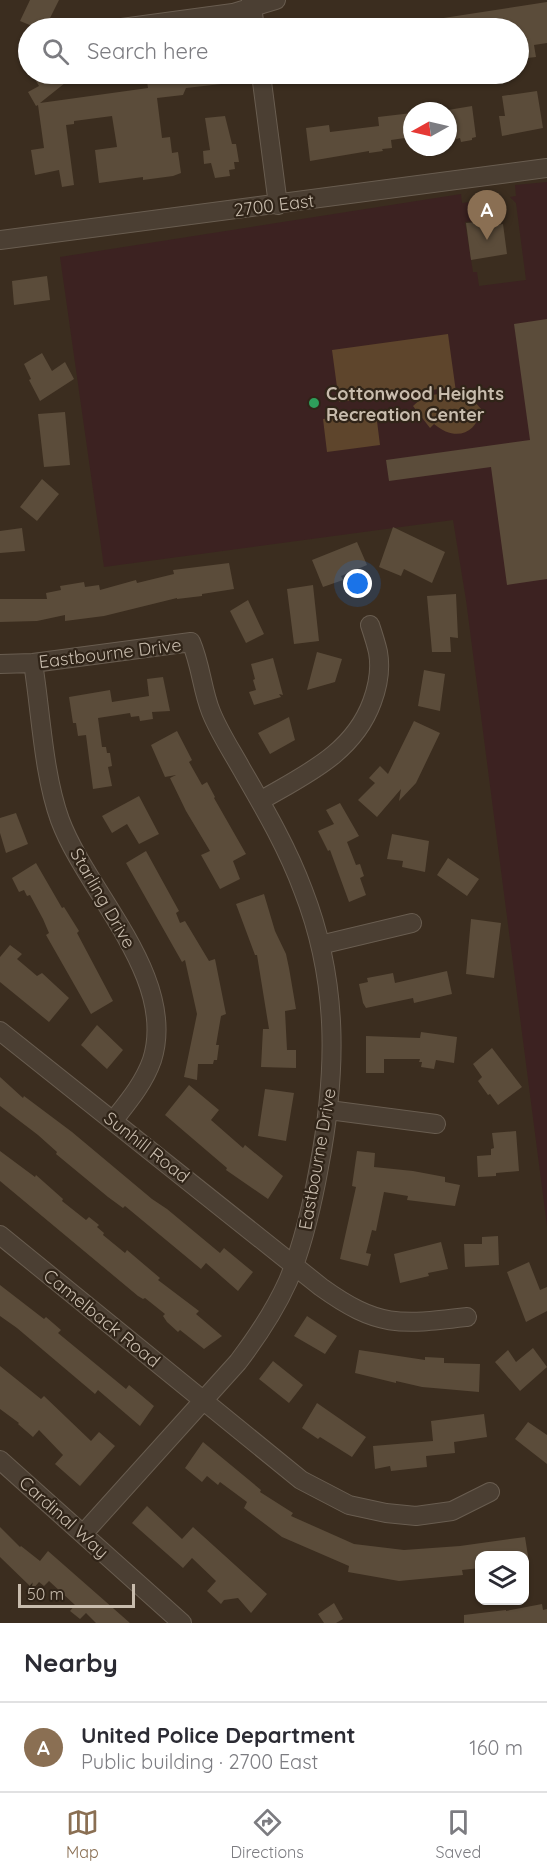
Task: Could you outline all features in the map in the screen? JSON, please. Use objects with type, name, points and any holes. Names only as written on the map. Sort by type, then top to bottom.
[{"type":"street","points":[[191,18],[233,12],[251,3],[276,0]]},
{"type":"street","points":[[251,3],[253,18]]},
{"type":"street","points":[[262,84],[278,205]]},
{"type":"street","name":"2700 East","points":[[0,240],[547,168]]},
{"type":"street","points":[[260,801],[330,759],[345,746],[362,723],[375,693],[379,673],[378,650],[370,625]]},
{"type":"street","name":"Eastbourne Drive","points":[[0,664],[33,663],[191,642],[197,655],[211,711],[260,801],[296,873],[308,903],[329,989],[333,1027],[329,1110],[311,1209],[288,1281],[258,1335],[238,1362],[83,1534]]},
{"type":"street","name":"Starling Drive","points":[[33,663],[51,784],[60,819],[142,969],[156,1010],[156,1038],[152,1059],[144,1079],[113,1121]]},
{"type":"street","points":[[320,945],[412,923]]},
{"type":"street","name":"Sunhill Road","points":[[0,1031],[347,1305],[383,1320],[406,1323],[467,1317]]},
{"type":"street","points":[[329,1110],[436,1124]]},
{"type":"street","name":"Camelback Road","points":[[0,1235],[301,1480],[349,1504],[386,1514],[416,1516],[452,1511],[490,1492]]},
{"type":"street","name":"Cardinal Way","points":[[0,1460],[182,1623]]},
{"type":"shaded area","name":"Cottonwood Heights Recreation Center","points":[[547,182],[547,1226],[466,600],[453,520],[104,567],[60,257],[461,194],[462,203],[470,202],[473,221],[465,222],[473,272],[477,272],[479,286],[526,280],[516,203],[510,197],[516,196],[515,185]]},
{"type":"shaded area","points":[[448,334],[456,392],[471,390],[475,402],[481,409],[474,425],[469,430],[456,434],[449,433],[434,424],[430,428],[413,406],[424,396],[447,393],[447,388],[339,402],[332,350]]},
{"type":"shaded area","points":[[376,413],[380,445],[327,452],[323,419]]},
{"type":"building","points":[[30,0],[59,0],[50,18],[21,18]]},
{"type":"building","points":[[547,2],[547,43],[534,45],[536,57],[529,58],[529,18],[443,18]]},
{"type":"building","points":[[38,84],[64,84],[40,103],[148,88],[147,84],[221,84],[186,88],[183,95],[157,98],[162,138],[170,137],[172,153],[178,152],[181,173],[143,180],[143,177],[99,183],[95,150],[117,147],[112,116],[74,121],[74,124],[66,125],[74,185],[62,187],[59,170],[35,175],[31,150],[44,148],[38,105],[36,106],[28,92],[39,86]]},
{"type":"building","points":[[537,91],[543,128],[502,136],[499,116],[505,116],[502,96]]},
{"type":"building","points":[[472,106],[476,137],[472,140],[461,142],[460,138],[457,139],[457,108]]},
{"type":"building","points":[[403,114],[403,138],[391,140],[392,148],[310,161],[306,128],[329,125],[330,132],[379,126],[378,117]]},
{"type":"building","points":[[225,116],[232,144],[236,144],[239,162],[234,162],[235,169],[229,170],[230,176],[215,178],[211,163],[204,164],[203,151],[210,150],[205,118]]},
{"type":"building","points":[[478,222],[479,228],[503,224],[507,254],[471,260],[466,223]]},
{"type":"building","points":[[47,276],[50,300],[14,305],[12,281]]},
{"type":"building","points":[[547,319],[547,579],[507,585],[491,467],[389,481],[386,460],[530,440],[514,324]]},
{"type":"building","points":[[42,353],[52,371],[65,362],[74,379],[40,401],[24,364]]},
{"type":"building","points":[[65,412],[70,465],[44,467],[38,414]]},
{"type":"building","points":[[42,479],[59,494],[37,521],[20,507]]},
{"type":"building","points":[[393,527],[445,552],[432,583],[404,569],[401,576],[379,567]]},
{"type":"building","points":[[22,528],[25,551],[0,553],[0,531]]},
{"type":"building","points":[[357,542],[367,565],[341,576],[343,580],[323,587],[312,560]]},
{"type":"building","points":[[229,563],[234,589],[202,594],[202,596],[177,598],[104,616],[65,621],[65,615],[37,621],[0,622],[0,599],[47,599],[46,593],[61,590],[60,586],[84,582],[85,587],[99,585],[100,590],[136,580],[137,583],[174,574],[173,570]]},
{"type":"building","points":[[313,585],[319,641],[294,644],[287,589]]},
{"type":"building","points":[[456,594],[458,638],[450,637],[451,652],[432,652],[427,596]]},
{"type":"building","points":[[248,600],[264,634],[246,643],[230,611]]},
{"type":"building","points":[[317,652],[342,659],[335,682],[307,690]]},
{"type":"building","points":[[273,658],[283,695],[279,694],[281,697],[254,705],[249,692],[256,690],[251,664]]},
{"type":"building","points":[[424,670],[445,674],[440,711],[418,706]]},
{"type":"building","points":[[163,677],[170,711],[152,712],[153,719],[140,721],[139,716],[131,717],[130,713],[98,718],[102,747],[106,747],[107,753],[110,753],[112,766],[108,767],[112,786],[93,789],[86,735],[78,736],[76,723],[73,723],[69,697],[110,690],[112,702],[149,696],[147,679]]},
{"type":"building","points":[[289,717],[295,740],[270,754],[258,733]]},
{"type":"building","points":[[414,721],[440,733],[416,783],[399,801],[401,789],[377,817],[358,800],[375,783],[369,778],[380,766],[388,774]]},
{"type":"building","points":[[177,731],[192,760],[189,762],[202,785],[207,782],[246,854],[233,861],[240,879],[220,889],[201,855],[210,851],[186,811],[170,778],[176,775],[165,777],[151,745]]},
{"type":"building","points":[[139,796],[159,834],[139,844],[127,824],[112,833],[102,816]]},
{"type":"building","points":[[340,803],[359,836],[347,842],[356,865],[360,864],[364,876],[360,878],[366,895],[349,902],[330,850],[328,851],[318,831],[334,824],[326,810]]},
{"type":"building","points":[[16,813],[28,844],[6,853],[0,833],[0,818]]},
{"type":"building","points":[[392,834],[429,841],[425,872],[402,867],[403,861],[387,859]]},
{"type":"building","points":[[146,851],[179,911],[176,913],[180,923],[185,921],[209,961],[215,959],[226,1014],[221,1016],[216,1045],[219,1045],[217,1060],[214,1060],[213,1064],[198,1064],[197,1080],[184,1077],[197,1014],[185,960],[182,962],[126,863]]},
{"type":"building","points":[[448,858],[479,879],[467,896],[437,875]]},
{"type":"building","points":[[36,863],[62,908],[64,907],[79,931],[77,933],[113,1001],[91,1014],[46,935],[49,933],[30,895],[27,896],[24,890],[19,892],[12,878]]},
{"type":"building","points":[[264,894],[289,968],[296,1009],[285,1011],[287,1050],[296,1050],[296,1068],[261,1067],[263,1029],[269,1029],[257,955],[255,955],[236,904]]},
{"type":"building","points":[[471,919],[501,923],[494,978],[466,974]]},
{"type":"building","points":[[10,945],[22,954],[17,959],[37,976],[42,973],[69,998],[49,1022],[0,982],[0,957]]},
{"type":"building","points":[[447,971],[452,994],[414,1003],[413,998],[366,1008],[363,1003],[359,984],[368,982],[367,978],[393,973],[395,983]]},
{"type":"building","points":[[97,1025],[123,1050],[107,1069],[81,1045]]},
{"type":"building","points":[[421,1032],[457,1037],[454,1063],[436,1060],[434,1069],[421,1067],[420,1059],[384,1059],[384,1073],[366,1073],[366,1036],[420,1038]]},
{"type":"building","points":[[492,1048],[522,1087],[498,1105],[478,1081],[482,1077],[473,1064]]},
{"type":"building","points":[[0,1077],[23,1098],[24,1096],[72,1132],[220,1253],[224,1248],[253,1272],[238,1291],[206,1263],[201,1269],[125,1206],[123,1208],[108,1197],[56,1154],[57,1152],[38,1135],[0,1106]]},
{"type":"building","points":[[189,1085],[219,1110],[211,1120],[243,1148],[245,1145],[283,1176],[268,1199],[226,1170],[227,1168],[165,1115]]},
{"type":"building","points":[[265,1089],[294,1093],[286,1141],[258,1136]]},
{"type":"building","points":[[516,1131],[519,1171],[478,1177],[477,1156],[491,1155],[491,1149],[494,1148],[492,1133]]},
{"type":"building","points":[[0,1151],[35,1177],[36,1175],[63,1199],[62,1201],[86,1220],[89,1217],[99,1225],[97,1227],[104,1233],[103,1235],[125,1253],[127,1250],[160,1278],[158,1280],[199,1311],[196,1314],[222,1336],[204,1349],[180,1330],[178,1332],[167,1322],[163,1316],[165,1314],[145,1298],[138,1296],[0,1181]]},
{"type":"building","points":[[357,1151],[375,1153],[374,1167],[445,1177],[445,1182],[460,1185],[455,1206],[407,1200],[408,1196],[384,1192],[376,1231],[372,1230],[366,1253],[371,1254],[368,1266],[340,1259],[356,1187],[352,1186]]},
{"type":"building","points":[[498,1236],[499,1265],[465,1267],[464,1244],[482,1244],[482,1237]]},
{"type":"building","points":[[441,1242],[448,1269],[400,1283],[394,1254]]},
{"type":"building","points":[[529,1262],[540,1290],[547,1287],[547,1311],[526,1322],[507,1272]]},
{"type":"building","points":[[0,1285],[44,1319],[46,1317],[61,1330],[58,1333],[126,1389],[129,1385],[154,1406],[140,1426],[98,1390],[95,1394],[0,1316]]},
{"type":"building","points":[[307,1316],[337,1336],[325,1354],[294,1336]]},
{"type":"building","points":[[533,1348],[547,1367],[520,1391],[495,1362],[508,1350],[516,1362]]},
{"type":"building","points":[[359,1350],[425,1360],[425,1357],[444,1358],[444,1363],[480,1364],[479,1392],[422,1387],[355,1373]]},
{"type":"building","points":[[273,1361],[303,1385],[289,1403],[259,1379]]},
{"type":"building","points":[[0,1366],[41,1399],[44,1396],[91,1441],[99,1432],[115,1446],[80,1486],[55,1464],[63,1455],[39,1430],[33,1437],[0,1409]]},
{"type":"building","points":[[317,1403],[366,1437],[352,1457],[302,1428]]},
{"type":"building","points":[[484,1414],[487,1437],[454,1442],[455,1453],[426,1456],[427,1467],[391,1471],[390,1466],[375,1469],[373,1446],[433,1441],[431,1421]]},
{"type":"building","points":[[528,1422],[547,1435],[547,1464],[515,1439]]},
{"type":"building","points":[[203,1442],[261,1490],[260,1492],[293,1513],[291,1516],[354,1544],[404,1550],[460,1546],[525,1537],[527,1551],[475,1551],[475,1569],[462,1570],[463,1575],[399,1581],[348,1572],[349,1566],[282,1537],[244,1508],[247,1502],[220,1482],[218,1485],[207,1476],[202,1482],[185,1468]]},
{"type":"building","points":[[147,1506],[182,1539],[193,1527],[267,1594],[251,1613],[238,1598],[224,1600],[221,1604],[207,1591],[216,1581],[192,1558],[183,1568],[132,1523]]},
{"type":"building","points":[[0,1527],[20,1547],[40,1561],[48,1551],[130,1623],[96,1623],[86,1613],[80,1619],[70,1611],[75,1605],[49,1581],[44,1586],[39,1582],[33,1589],[0,1557]]},
{"type":"building","points":[[334,1603],[343,1619],[336,1623],[324,1623],[318,1614]]},
{"type":"building","points":[[542,1604],[543,1610],[547,1609],[547,1623],[464,1623],[464,1615],[506,1611]]},
{"type":"place","name":"United Police Department","points":[[487,240]]},
{"type":"place","name":"Cottonwood Heights Recreation Center","points":[[314,403]]}]
